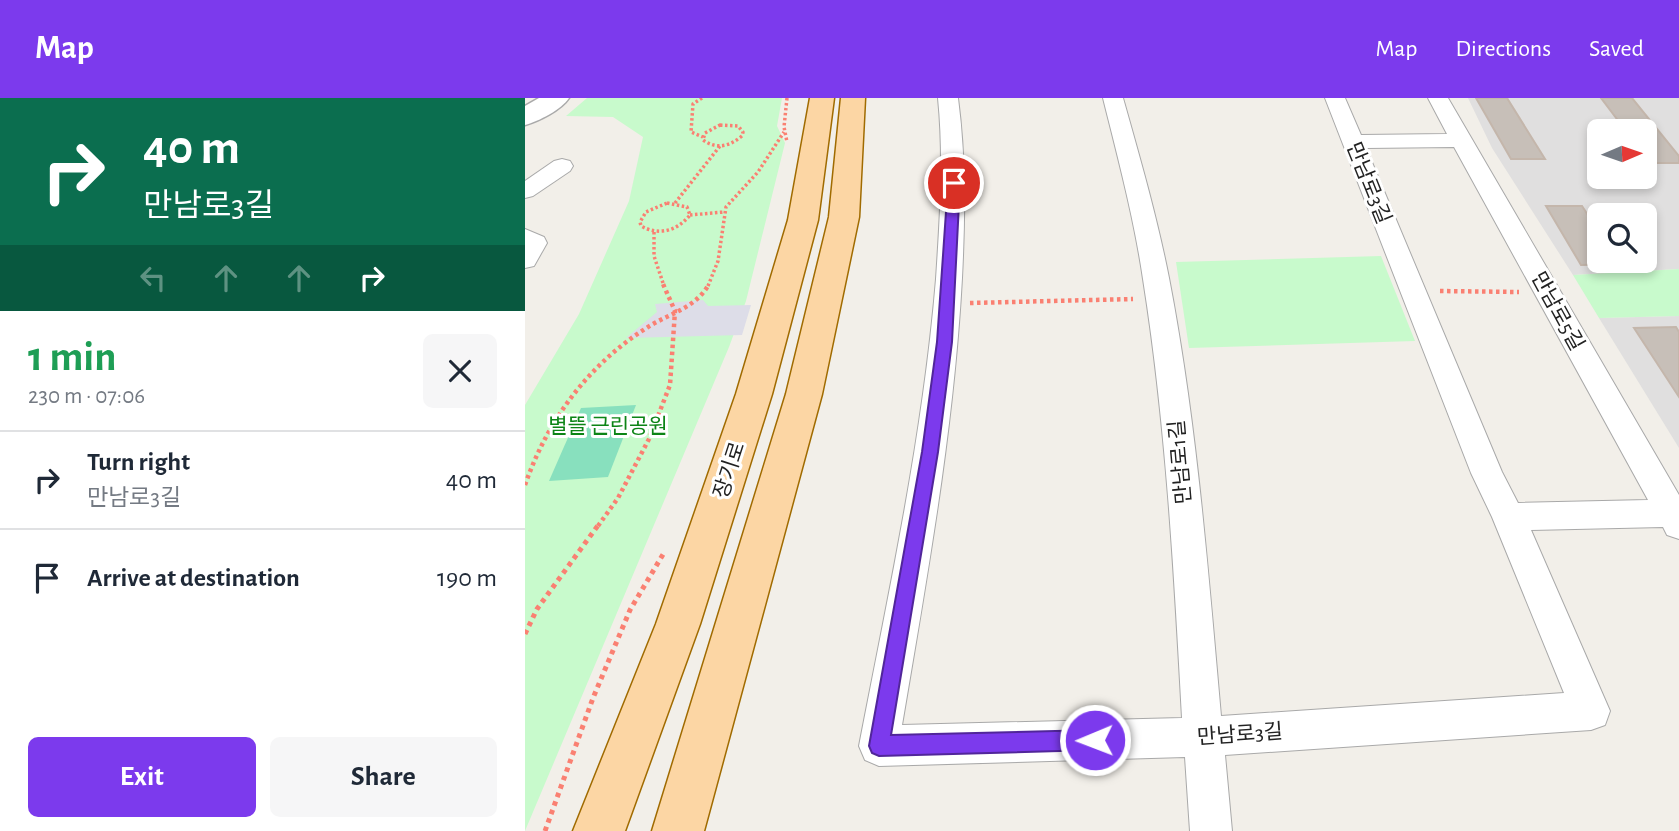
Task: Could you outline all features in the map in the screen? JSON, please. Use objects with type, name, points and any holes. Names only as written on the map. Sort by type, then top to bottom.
[{"type":"main road","name":"장기로","points":[[599,831],[678,624],[754,394],[803,220],[822,98]]},
{"type":"main road","points":[[678,831],[804,394],[844,217],[853,98]]},
{"type":"street","points":[[525,117],[557,98]]},
{"type":"street","name":"만남로3길","points":[[948,98],[954,183],[947,303],[930,452],[879,746],[1203,737],[1591,710],[1509,517],[1487,472],[1335,98]]},
{"type":"street","name":"만남로1길","points":[[1113,98],[1142,206],[1177,414],[1211,831]]},
{"type":"street","name":"만남로5길","points":[[1438,98],[1675,519]]},
{"type":"street","points":[[1352,142],[1461,140]]},
{"type":"street","points":[[525,191],[562,166]]},
{"type":"street","points":[[525,237],[535,243],[525,260]]},
{"type":"street","points":[[1509,517],[1675,519]]},
{"type":"path","points":[[702,98],[693,104],[691,132],[703,137],[709,145],[720,146],[739,139],[742,129],[733,125],[720,125],[708,130],[703,137]]},
{"type":"path","points":[[787,98],[785,131],[789,149]]},
{"type":"path","points":[[525,485],[551,423],[579,387],[615,352],[645,329],[697,300],[706,290],[722,253],[724,212],[732,198],[760,168],[785,131]]},
{"type":"path","points":[[675,203],[720,146]]},
{"type":"path","points":[[690,215],[687,207],[675,203],[660,205],[642,217],[641,226],[654,232],[675,228],[690,215],[724,212]]},
{"type":"path","points":[[525,634],[537,609],[618,498],[649,439],[670,385],[675,311],[667,297],[654,256],[654,232]]},
{"type":"path","points":[[1413,291],[1548,292]]},
{"type":"path","points":[[947,303],[1159,299]]},
{"type":"path","points":[[545,831],[593,698],[630,610],[670,544]]},
{"type":"shaded area","points":[[1468,98],[1679,98],[1679,269],[1657,270],[1657,203],[1587,203],[1587,273],[1608,273],[1573,275],[1492,148]]},
{"type":"shaded area","points":[[703,300],[708,306],[751,305],[742,335],[626,338],[657,312],[655,304]]},
{"type":"shaded area","points":[[1679,316],[1679,448],[1599,318]]},
{"type":"green space","name":"별뜰 근린공원","points":[[587,98],[782,98],[777,126],[785,143],[746,301],[729,347],[525,831],[525,405],[579,314],[629,201],[643,137],[613,117],[566,116]]},
{"type":"green space","points":[[1381,256],[1415,341],[1189,348],[1176,262]]},
{"type":"green space","points":[[1679,269],[1679,316],[1599,318],[1573,275],[1657,273],[1657,270]]},
{"type":"green space","points":[[636,405],[608,477],[549,481],[581,408]]},
{"type":"building","points":[[1476,98],[1507,98],[1545,159],[1511,159]]},
{"type":"building","points":[[1601,98],[1632,98],[1649,119],[1617,119]]},
{"type":"building","points":[[1657,129],[1679,156],[1679,163],[1657,163]]},
{"type":"building","points":[[1546,206],[1582,206],[1587,214],[1587,265],[1581,265]]},
{"type":"building","points":[[1676,327],[1679,332],[1679,397],[1634,328]]},
{"type":"route","points":[[954,183],[944,342],[930,452],[879,746],[1095,740]]}]
